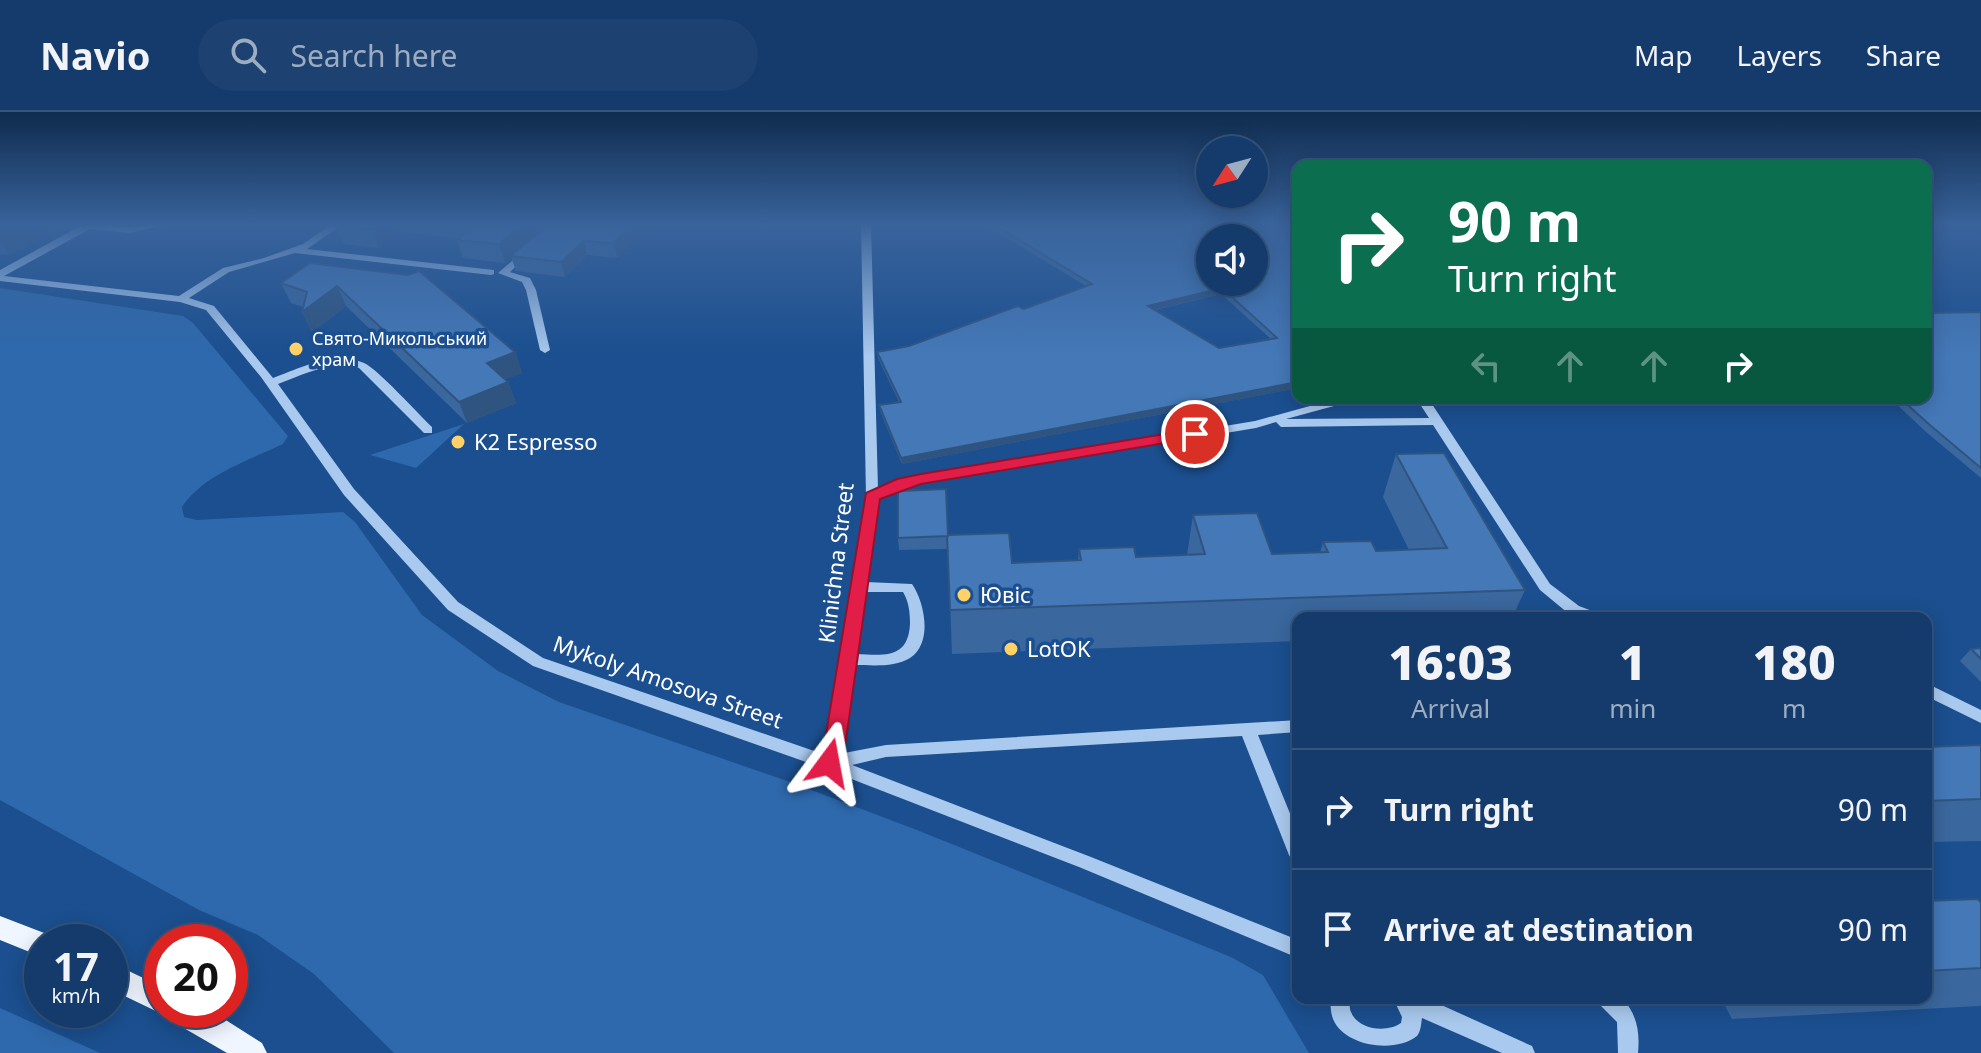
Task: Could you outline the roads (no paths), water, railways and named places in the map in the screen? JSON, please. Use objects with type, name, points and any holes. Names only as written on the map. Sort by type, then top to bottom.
[{"type":"main road","points":[[0,928],[24,938]]},
{"type":"main road","points":[[215,1028],[252,1053]]},
{"type":"street","points":[[181,299],[226,270],[235,268]]},
{"type":"street","points":[[454,268],[491,272]]},
{"type":"street","points":[[509,268],[503,273],[526,280],[531,290],[545,350]]},
{"type":"street","name":"Klinichna Street","points":[[829,763],[872,497],[867,268]]},
{"type":"street","name":"Mykoly Amosova Street","points":[[0,276],[181,299],[210,308],[271,383],[349,492],[453,606],[538,662],[829,763],[1292,947]]},
{"type":"street","points":[[271,383],[328,363],[354,362],[363,366],[428,430]]},
{"type":"street","points":[[872,497],[903,483],[921,479],[1256,424],[1330,404]]},
{"type":"street","points":[[1426,404],[1545,587],[1579,612]]},
{"type":"street","points":[[1256,424],[1438,421]]},
{"type":"street","points":[[847,660],[896,658],[911,652],[917,639],[916,599],[907,587],[858,587]]},
{"type":"street","points":[[1932,692],[1981,717]]},
{"type":"street","points":[[829,763],[886,751],[1292,726]]},
{"type":"street","points":[[1247,728],[1292,840]]},
{"type":"street","points":[[1340,1004],[1345,1025],[1376,1050],[1399,1044],[1407,1037],[1412,1027],[1406,1004]]},
{"type":"street","points":[[1414,1004],[1525,1053]]},
{"type":"street","points":[[1615,1004],[1621,1008],[1631,1028],[1628,1053]]},
{"type":"place","name":"Свято-Микольський храм","points":[[296,349]]},
{"type":"place","name":"K2 Espresso","points":[[458,442]]},
{"type":"place","name":"Ювіс","points":[[964,595]]},
{"type":"place","name":"LotOK","points":[[1011,649]]}]
